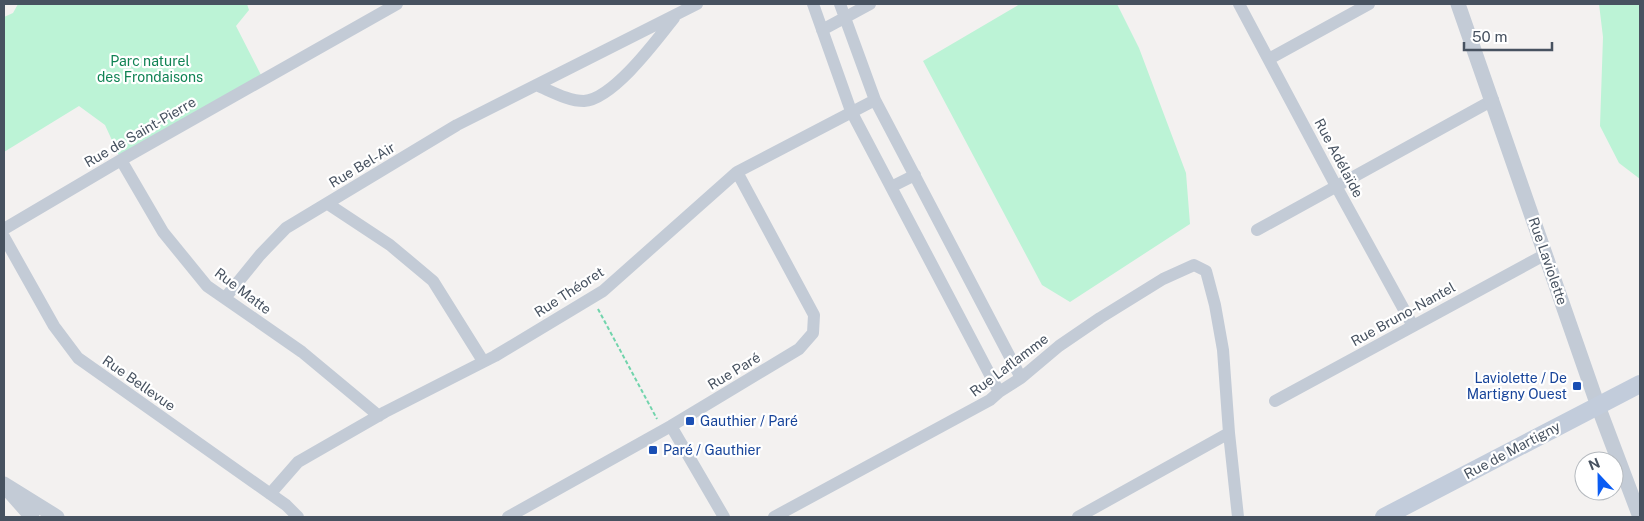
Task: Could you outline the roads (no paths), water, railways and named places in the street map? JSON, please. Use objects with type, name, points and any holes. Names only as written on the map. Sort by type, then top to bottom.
[{"type":"main road","name":"Rue de Martigny","points":[[1384,517],[1640,384]]},
{"type":"street","name":"Rue de Saint-Pierre","points":[[4,229],[121,160],[397,4]]},
{"type":"street","name":"Rue Bel-Air","points":[[226,298],[260,256],[286,228],[457,125],[697,4]]},
{"type":"street","points":[[813,4],[852,112],[999,392]]},
{"type":"street","points":[[840,4],[876,100],[1021,378]]},
{"type":"street","points":[[822,30],[870,4]]},
{"type":"street","name":"Rue Adélaïde","points":[[1239,4],[1413,326]]},
{"type":"street","points":[[1269,59],[1369,4]]},
{"type":"street","name":"Rue Laviolette","points":[[1458,4],[1598,406],[1640,517]]},
{"type":"street","name":"Rue Bel-Air","points":[[536,85],[562,97],[584,101],[604,95],[647,52],[677,14]]},
{"type":"street","name":"Rue Théoret","points":[[270,494],[298,462],[379,416],[483,362],[603,292],[737,172],[876,100]]},
{"type":"street","points":[[1257,230],[1493,100]]},
{"type":"street","name":"Rue Matte","points":[[121,160],[163,232],[207,286],[302,352],[379,416]]},
{"type":"street","name":"Rue Paré","points":[[508,517],[667,428],[799,349],[813,333],[814,315],[737,172]]},
{"type":"street","points":[[891,187],[915,175]]},
{"type":"street","points":[[328,204],[390,245],[433,281],[483,362]]},
{"type":"street","name":"Rue Bellevue","points":[[4,237],[54,326],[78,358],[286,505],[298,517]]},
{"type":"street","name":"Rue Bruno-Nantel","points":[[1275,401],[1546,254]]},
{"type":"street","name":"Rue Laflamme","points":[[774,517],[990,400],[1076,335],[1163,279],[1194,265],[1206,271],[1215,305],[1223,350],[1229,433]]},
{"type":"street","points":[[667,428],[724,517]]},
{"type":"street","points":[[1078,517],[1229,433],[1238,517]]},
{"type":"street","points":[[4,485],[32,517]]},
{"type":"street","points":[[4,485],[57,517]]},
{"type":"place","name":"Laviolette / De Martigny Ouest","points":[[1577,386]]},
{"type":"place","name":"Gauthier / Paré","points":[[690,421]]},
{"type":"place","name":"Paré / Gauthier","points":[[653,450]]},
{"type":"park label","name":"Parc naturel des Frondaisons","points":[[150,69]]}]
